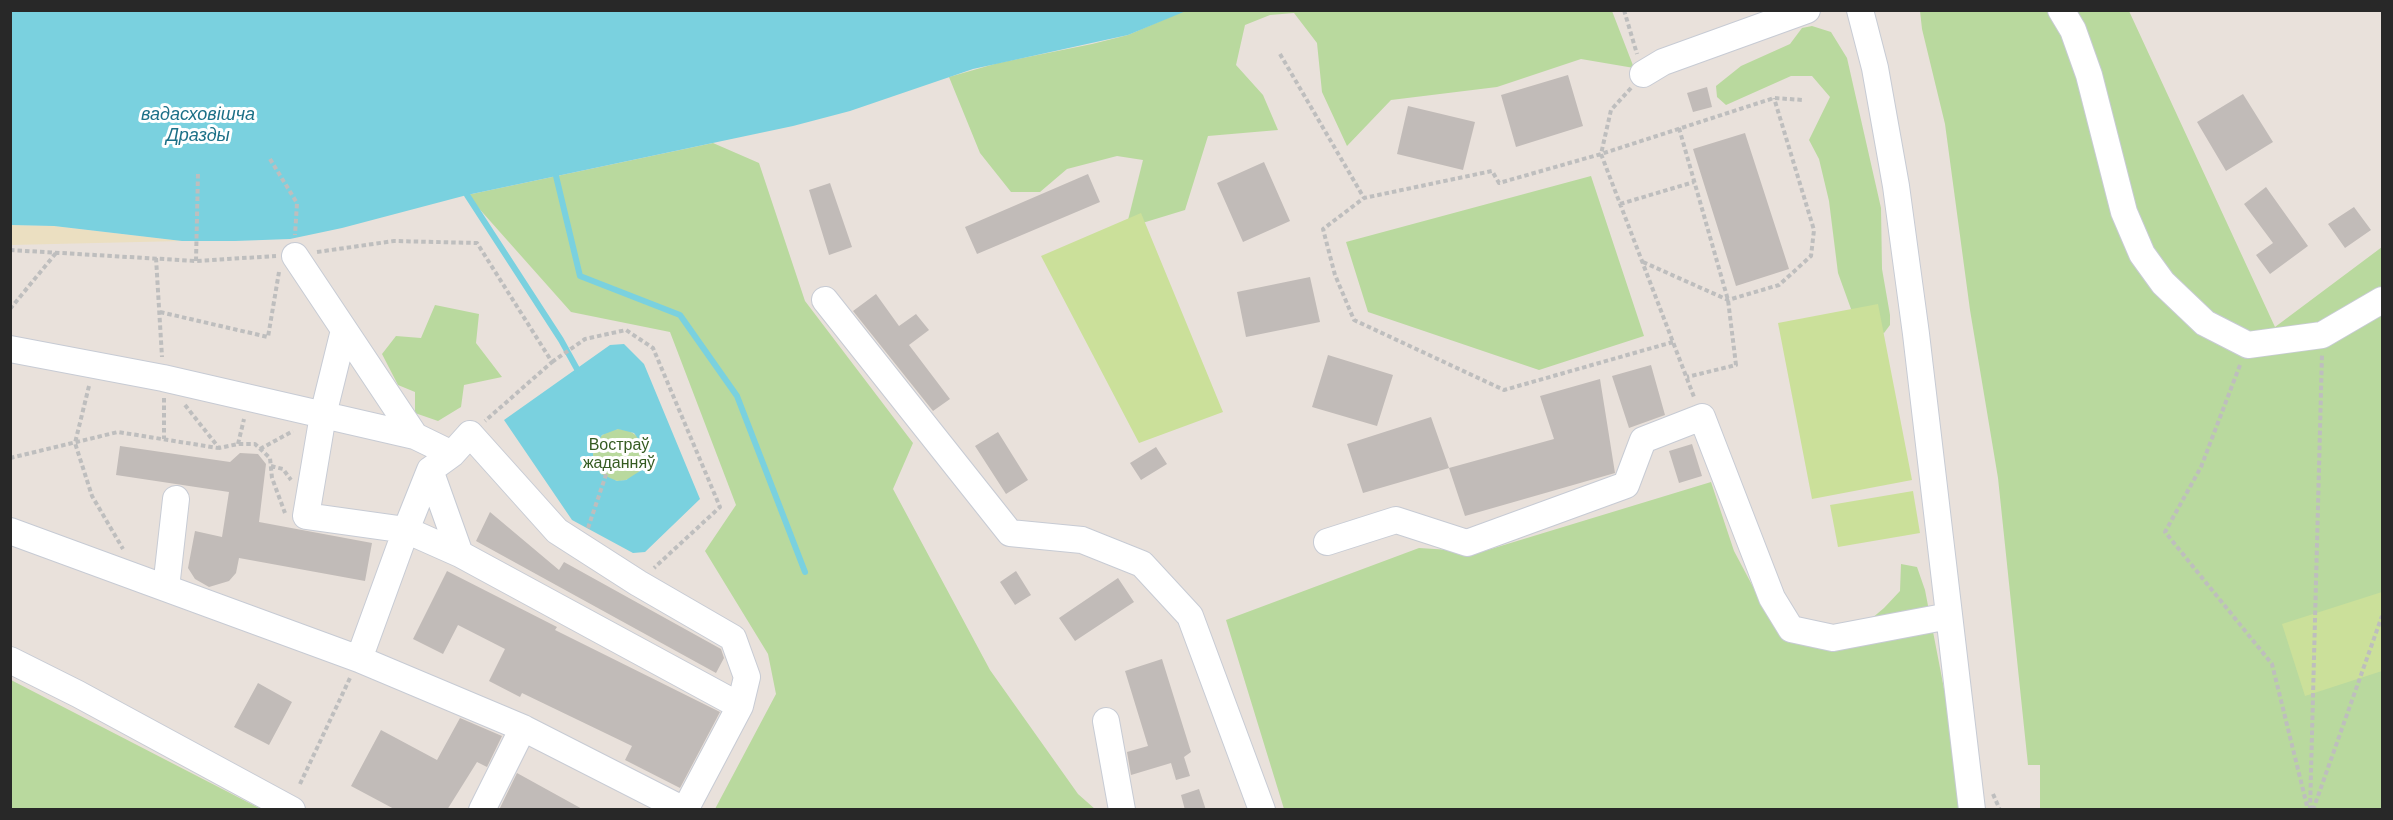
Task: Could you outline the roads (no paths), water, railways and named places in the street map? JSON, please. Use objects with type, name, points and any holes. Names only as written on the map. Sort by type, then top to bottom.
[{"type":"street","points":[[1643,74],[1663,62],[1808,10]]},
{"type":"street","points":[[1860,10],[1875,68],[1896,186],[1916,334],[1972,810]]},
{"type":"street","points":[[2061,10],[2073,30],[2090,75],[2124,212],[2142,254],[2163,283],[2205,323],[2248,345],[2322,335],[2382,300]]},
{"type":"street","points":[[288,256],[344,330],[415,436]]},
{"type":"street","points":[[825,300],[1010,533],[1082,540],[1142,564],[1190,616],[1262,810]]},
{"type":"street","points":[[344,330],[323,415],[306,516],[406,530],[460,554],[740,706]]},
{"type":"street","points":[[10,349],[163,378],[415,436],[452,454]]},
{"type":"street","points":[[1327,542],[1396,520],[1467,543],[1626,485],[1643,440],[1702,417],[1772,598],[1791,629],[1833,638],[1949,616]]},
{"type":"street","points":[[10,531],[359,659],[523,728],[684,810],[740,706],[747,677],[733,638],[638,583],[556,531],[470,434],[452,454],[430,470],[359,659]]},
{"type":"street","points":[[430,470],[460,554]]},
{"type":"street","points":[[166,588],[176,499]]},
{"type":"street","points":[[10,660],[78,694],[292,810]]},
{"type":"street","points":[[1106,721],[1122,810]]},
{"type":"street","points":[[482,810],[523,728]]},
{"type":"water","name":"вадасховішча Дразды","points":[[11,10],[1186,11],[1128,35],[973,69],[850,111],[793,126],[467,195],[342,228],[290,239],[182,241],[54,226],[11,225]]},
{"type":"water","points":[[624,344],[644,364],[700,499],[645,552],[633,553],[572,520],[504,420],[610,345]],"holes":[[[618,429],[634,433],[644,447],[645,455],[640,471],[626,480],[617,481],[601,474],[593,458],[593,450],[602,435]]]},
{"type":"waterway","points":[[556,176],[580,276],[680,315],[737,396],[805,572]]},
{"type":"waterway","points":[[467,195],[561,340],[577,369]]},
{"type":"park label","name":"Востраў жаданняў","points":[[619,455]]}]
